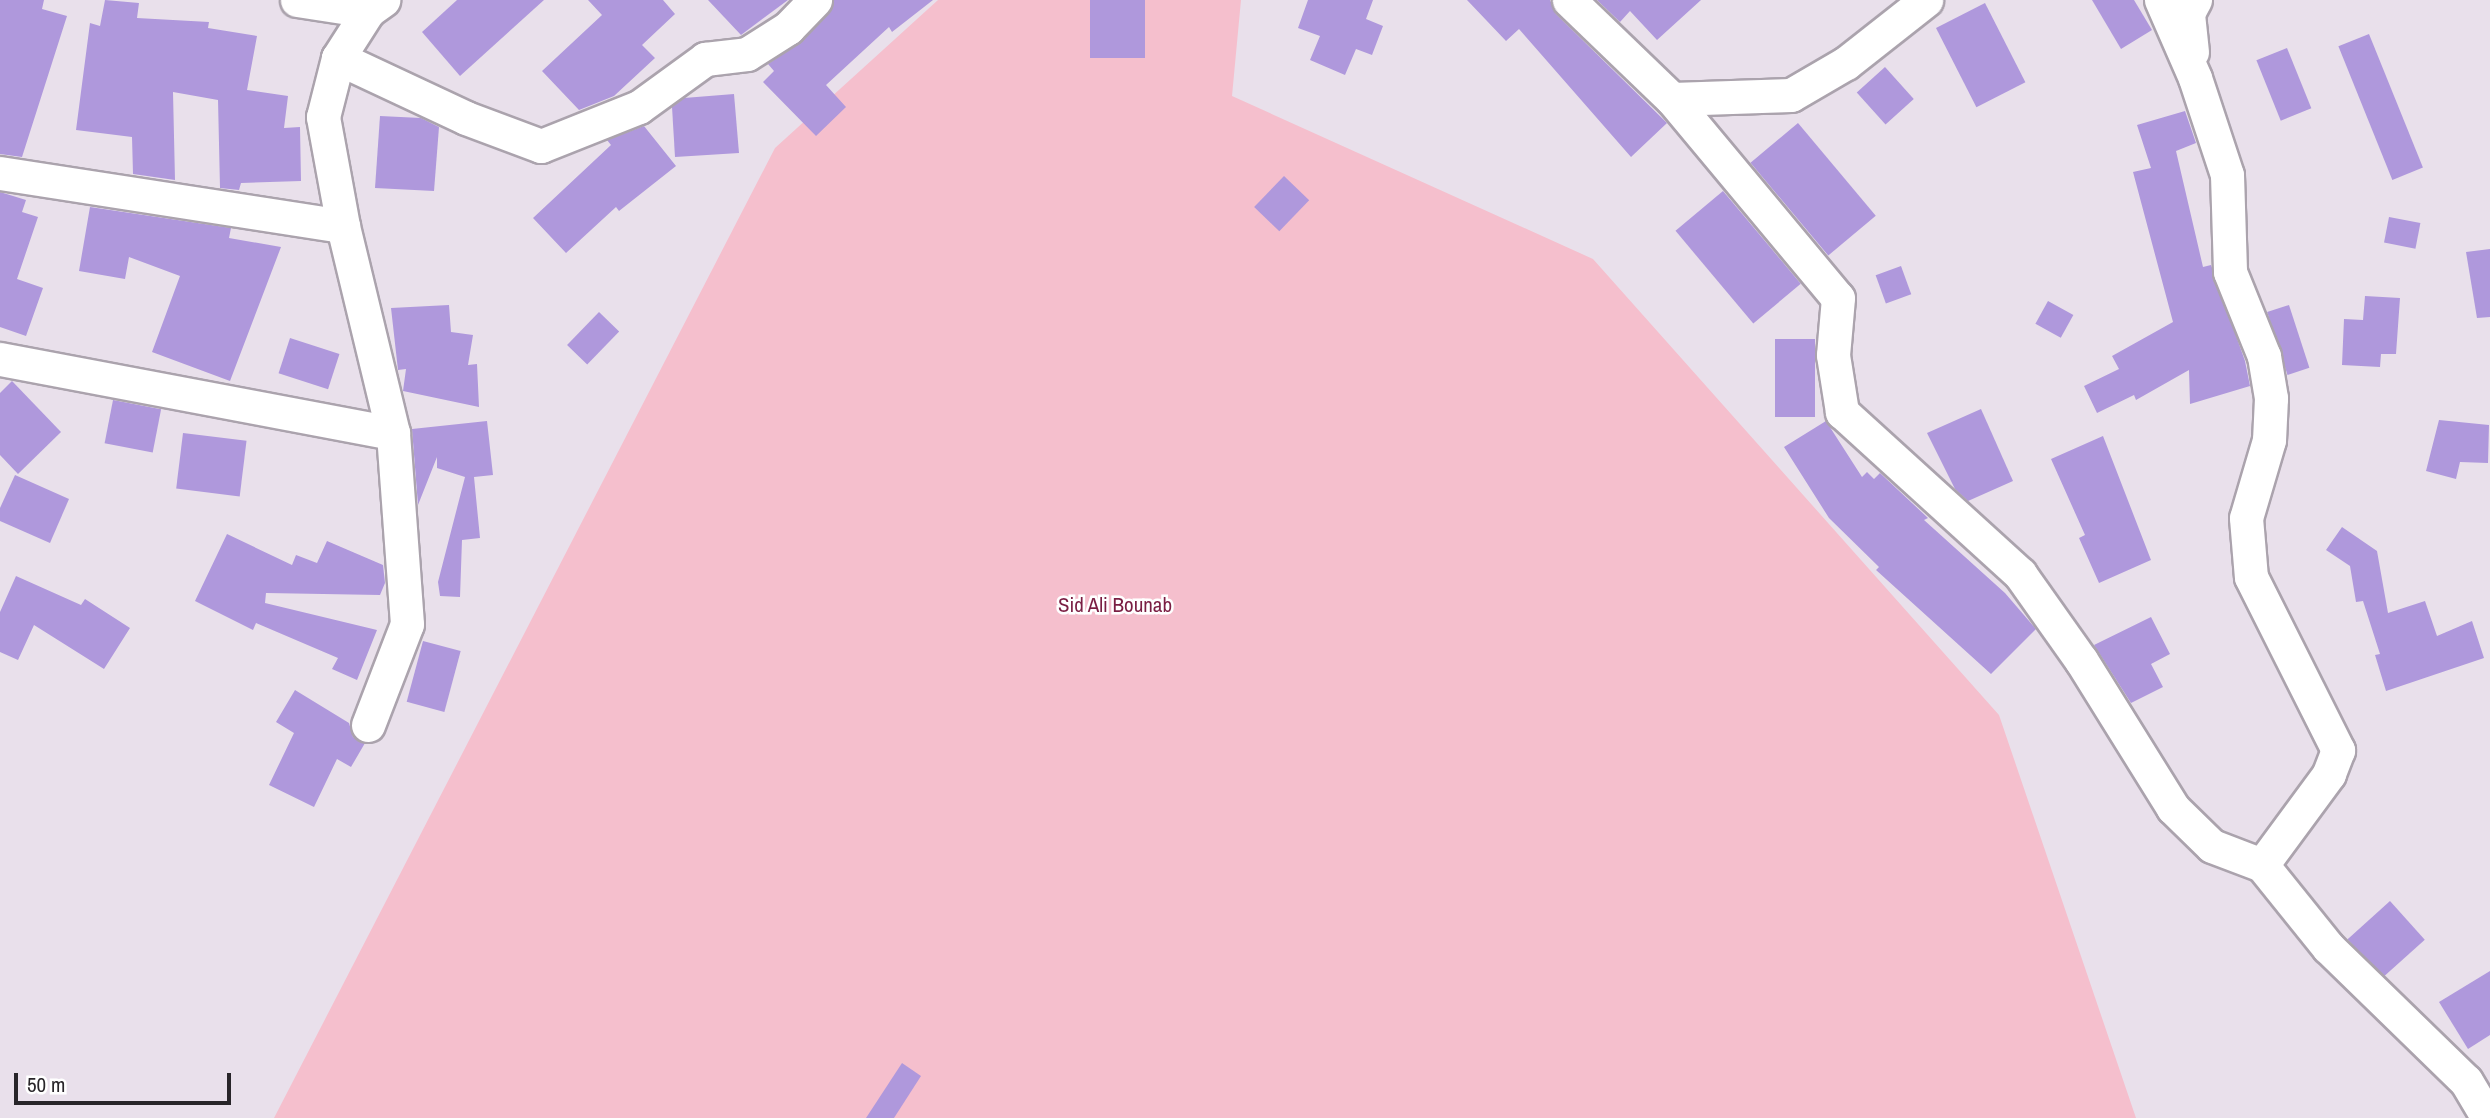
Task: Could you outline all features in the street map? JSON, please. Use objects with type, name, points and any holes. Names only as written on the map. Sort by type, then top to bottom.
[{"type":"street","points":[[297,0],[376,6]]},
{"type":"street","points":[[338,58],[466,118],[541,146],[639,107],[705,59],[747,54],[788,29],[815,0]]},
{"type":"street","points":[[1569,0],[1672,99],[1838,298],[1833,355],[1842,412],[2020,574],[2081,660],[2173,807],[2212,846],[2262,865],[2328,947],[2466,1081],[2488,1118]]},
{"type":"street","points":[[1672,99],[1791,95],[1846,63],[1926,0]]},
{"type":"street","points":[[2161,0],[2195,78],[2227,175],[2230,272],[2264,356],[2271,398],[2269,440],[2246,518],[2251,577],[2338,750],[2329,774],[2262,865]]},
{"type":"street","points":[[2195,0],[2188,13],[2195,78]]},
{"type":"street","points":[[368,725],[407,624],[393,433],[343,226],[323,117],[338,58],[376,6]]},
{"type":"street","points":[[0,173],[343,226]]},
{"type":"street","points":[[0,359],[393,433]]},
{"type":"green space","name":"Sid Ali Bounab","points":[[938,0],[1241,0],[1232,96],[1593,259],[1999,715],[2136,1118],[274,1118],[775,148]]},
{"type":"building","points":[[0,0],[44,0],[42,9],[67,16],[22,157],[0,154]]},
{"type":"building","points":[[105,0],[139,3],[137,18],[209,22],[208,28],[257,36],[247,90],[288,96],[284,128],[300,127],[301,181],[241,183],[239,190],[220,188],[218,100],[173,92],[175,180],[133,174],[132,137],[76,130],[90,23],[100,26]]},
{"type":"building","points":[[457,0],[544,0],[460,76],[422,32]]},
{"type":"building","points":[[588,0],[663,0],[675,14],[642,45],[655,58],[614,96],[579,110],[542,71],[602,15]]},
{"type":"building","points":[[708,0],[788,0],[741,35]]},
{"type":"building","points":[[834,0],[933,0],[892,32],[889,27],[826,85],[846,107],[816,136],[763,82],[774,71],[768,64],[802,41],[829,13]]},
{"type":"building","points":[[1090,0],[1145,0],[1145,58],[1090,58]]},
{"type":"building","points":[[1308,0],[1373,0],[1366,19],[1383,26],[1372,55],[1356,49],[1345,75],[1310,60],[1320,36],[1298,28]]},
{"type":"building","points":[[1467,0],[1550,0],[1556,14],[1667,123],[1631,157],[1519,29],[1506,41]]},
{"type":"building","points":[[1597,0],[1701,0],[1657,40],[1630,11],[1620,22]]},
{"type":"building","points":[[2092,0],[2134,0],[2152,30],[2121,49]]},
{"type":"building","points":[[1985,3],[2025,82],[1976,107],[1936,28]]},
{"type":"building","points":[[2369,34],[2423,168],[2392,180],[2338,46]]},
{"type":"building","points":[[2287,48],[2311,108],[2281,121],[2256,60]]},
{"type":"building","points":[[1885,67],[1914,99],[1886,124],[1857,92]]},
{"type":"building","points":[[734,94],[739,153],[675,157],[672,107],[684,98]]},
{"type":"building","points":[[2185,111],[2196,143],[2176,151],[2203,267],[2211,265],[2245,361],[2250,386],[2190,404],[2189,370],[2136,400],[2134,395],[2097,413],[2084,386],[2119,369],[2112,356],[2173,322],[2133,172],[2151,168],[2137,125]]},
{"type":"building","points":[[380,116],[421,118],[439,127],[434,191],[375,188]]},
{"type":"building","points":[[1798,123],[1876,216],[1828,256],[1751,163]]},
{"type":"building","points":[[644,126],[676,166],[619,211],[616,207],[566,253],[533,218],[611,145],[607,140]]},
{"type":"building","points":[[1284,176],[1309,200],[1279,231],[1254,207]]},
{"type":"building","points":[[1723,191],[1801,284],[1753,324],[1676,231]]},
{"type":"building","points":[[0,192],[26,200],[22,212],[38,217],[17,279],[43,288],[26,336],[0,327]]},
{"type":"building","points":[[90,207],[231,228],[229,238],[281,247],[230,381],[152,352],[180,276],[129,257],[125,279],[79,271]]},
{"type":"building","points":[[2389,217],[2420,223],[2415,249],[2384,243]]},
{"type":"building","points":[[2490,249],[2490,317],[2477,318],[2466,252]]},
{"type":"building","points":[[1901,266],[1911,294],[1886,303],[1876,275]]},
{"type":"building","points":[[2365,296],[2400,298],[2396,354],[2381,354],[2380,367],[2342,365],[2344,319],[2363,320]]},
{"type":"building","points":[[2048,301],[2073,315],[2061,338],[2035,324]]},
{"type":"building","points":[[449,305],[451,332],[473,335],[468,365],[477,364],[479,407],[403,391],[406,369],[398,370],[391,308]]},
{"type":"building","points":[[2289,305],[2309,368],[2288,375],[2267,312]]},
{"type":"building","points":[[599,312],[619,331],[587,365],[567,345]]},
{"type":"building","points":[[290,338],[339,354],[328,389],[279,373]]},
{"type":"building","points":[[1775,339],[1815,339],[1815,417],[1775,417]]},
{"type":"building","points":[[12,381],[61,432],[18,474],[0,455],[0,393]]},
{"type":"building","points":[[113,400],[161,409],[153,453],[105,443]]},
{"type":"building","points":[[1981,409],[2013,481],[1968,501],[1955,489],[1927,433]]},
{"type":"building","points":[[2439,420],[2489,425],[2488,463],[2460,462],[2456,479],[2426,471]]},
{"type":"building","points":[[487,421],[493,475],[474,477],[480,538],[462,540],[460,597],[440,596],[438,582],[465,477],[437,468],[437,457],[418,505],[412,429]]},
{"type":"building","points":[[1826,421],[1862,477],[1867,472],[1874,479],[1880,473],[1928,518],[1924,520],[2005,593],[2036,629],[1991,674],[1876,570],[1879,567],[1829,518],[1784,447]]},
{"type":"building","points":[[183,433],[247,441],[240,496],[176,489]]},
{"type":"building","points":[[2103,436],[2151,560],[2099,583],[2079,538],[2085,535],[2051,459]]},
{"type":"building","points":[[15,475],[69,499],[50,543],[0,521],[0,508]]},
{"type":"building","points":[[2342,527],[2377,551],[2388,613],[2425,601],[2437,636],[2472,621],[2484,658],[2386,691],[2375,655],[2380,654],[2363,601],[2356,602],[2350,566],[2326,550]]},
{"type":"building","points":[[227,534],[292,565],[296,555],[317,563],[327,541],[383,565],[385,583],[380,595],[266,593],[265,603],[377,630],[357,680],[332,669],[338,658],[256,623],[253,630],[195,601]]},
{"type":"building","points":[[16,576],[81,605],[85,599],[130,628],[104,669],[34,625],[18,660],[0,652],[0,612]]},
{"type":"building","points":[[2151,617],[2170,654],[2151,664],[2163,687],[2131,703],[2094,645]]},
{"type":"building","points":[[423,641],[461,651],[444,712],[407,702]]},
{"type":"building","points":[[295,690],[349,723],[353,737],[365,743],[351,767],[337,759],[314,807],[269,785],[294,733],[276,722]]},
{"type":"building","points":[[2390,901],[2425,940],[2382,978],[2348,939]]},
{"type":"building","points":[[2490,971],[2490,1035],[2468,1049],[2439,1002]]},
{"type":"building","points":[[902,1063],[921,1076],[894,1118],[866,1118]]}]
